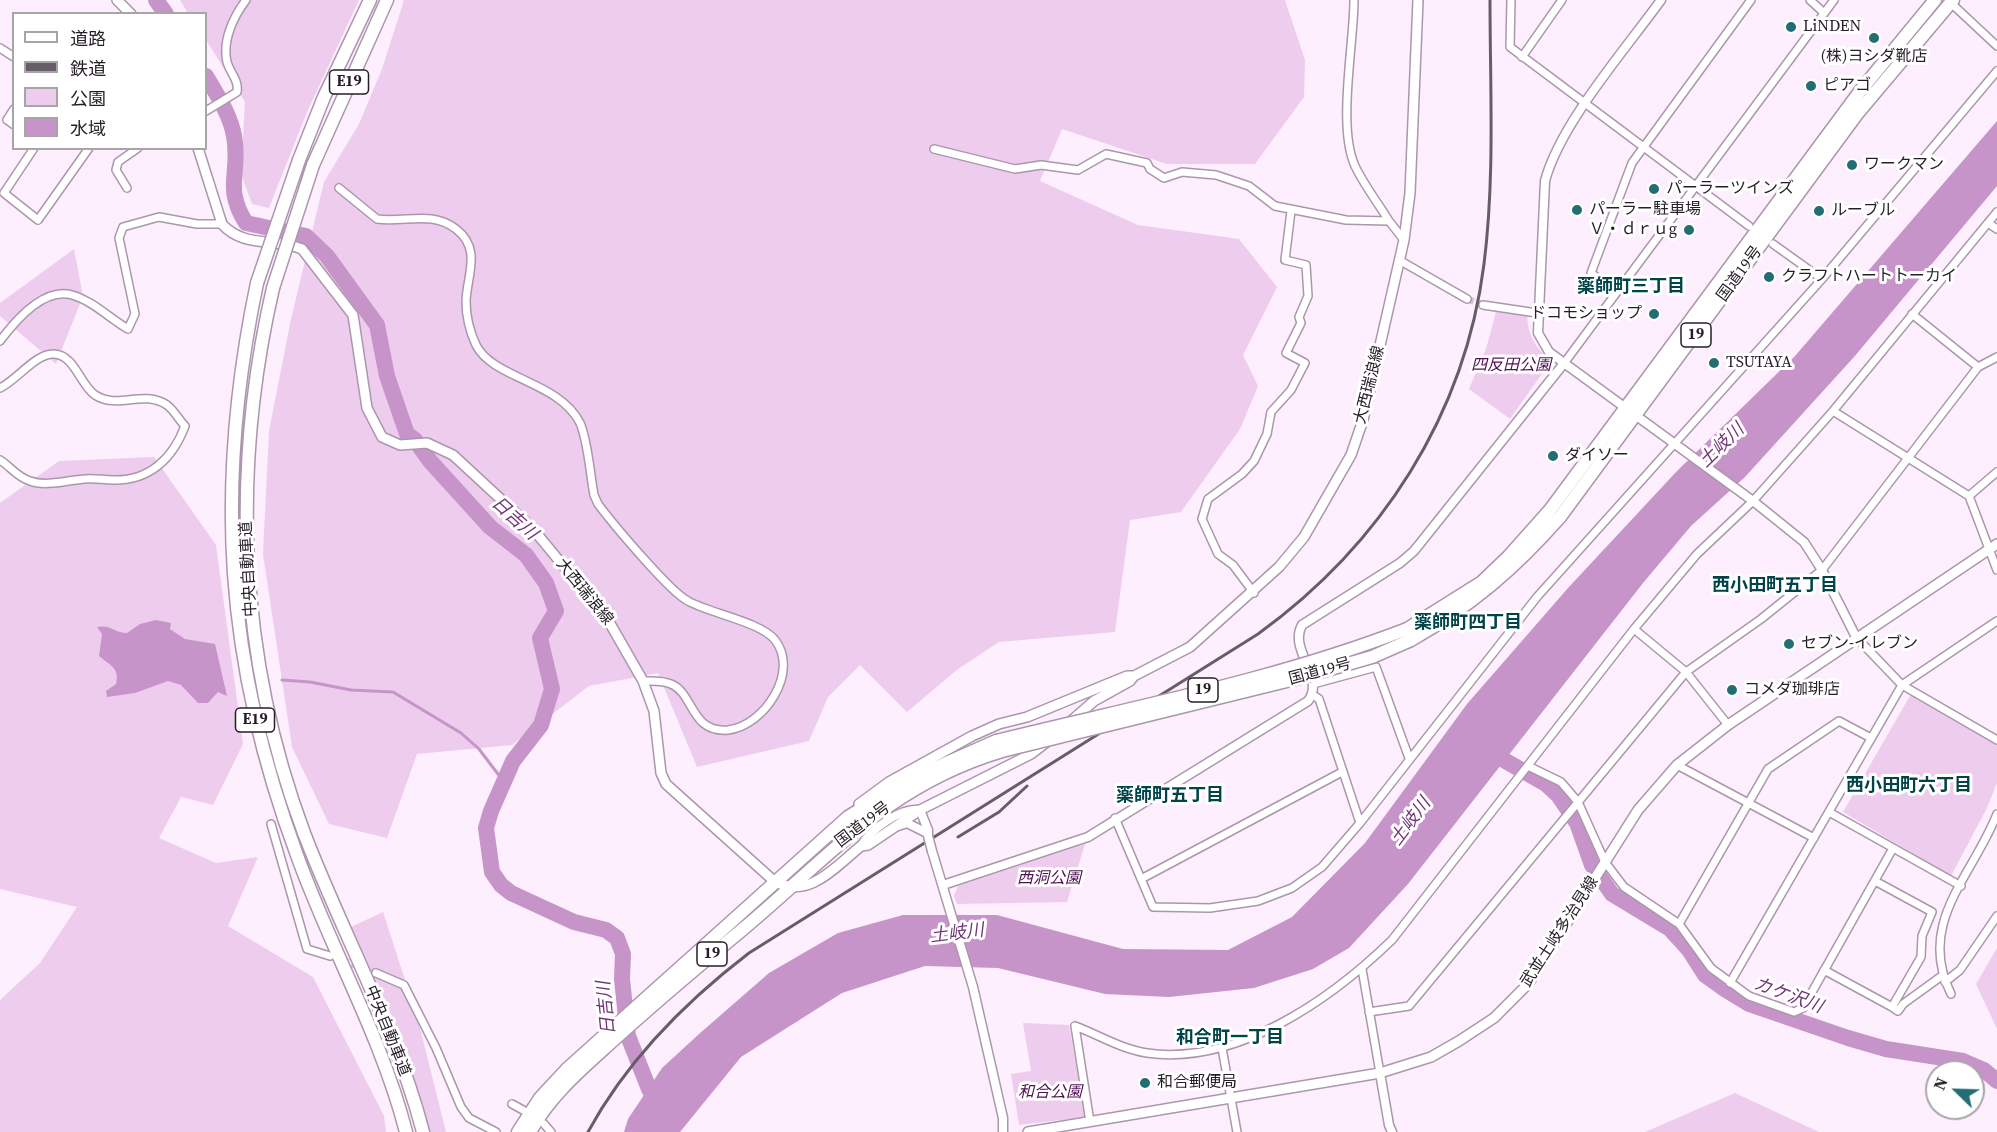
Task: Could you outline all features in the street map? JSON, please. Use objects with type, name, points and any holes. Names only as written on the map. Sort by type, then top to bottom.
[{"type":"highway","name":"中央自動車道","points":[[370,0],[324,97],[299,160],[257,284],[242,354],[236,400],[231,541],[240,646],[257,729],[276,796],[298,860],[386,1073],[406,1132]]},
{"type":"highway","name":"中央自動車道","points":[[387,0],[313,165],[273,288],[261,339],[247,464],[249,605],[255,649],[279,756],[304,831],[390,1038],[423,1132]]},
{"type":"highway","name":"国道19号","points":[[1409,634],[1482,582],[1550,510],[1861,90],[1935,0]]},
{"type":"highway","name":"国道19号","points":[[530,1132],[558,1093],[615,1032],[756,901],[774,881],[848,817],[908,780],[999,746],[1409,634],[1483,595],[1525,557],[1560,517],[1857,114],[1952,1]]},
{"type":"highway","name":"国道19号","points":[[635,1013],[825,854],[894,801],[999,746]]},
{"type":"highway","name":"国道19号","points":[[518,1132],[528,1113],[553,1082],[615,1032]]},
{"type":"main road","points":[[117,0],[129,12]]},
{"type":"main road","name":"大西瑞浪線","points":[[1134,675],[1190,647],[1254,593],[1304,537],[1350,455],[1363,420],[1404,240],[1410,193],[1418,0]]},
{"type":"main road","points":[[199,150],[222,224]]},
{"type":"main road","name":"大西瑞浪線","points":[[222,224],[243,239],[294,246],[311,258],[353,315],[364,394],[371,419],[382,437],[400,445],[427,443],[453,455],[533,529],[609,620],[643,681],[654,711],[661,773],[666,784],[774,881],[787,888]]},
{"type":"main road","name":"武並土岐多治見線","points":[[1028,1132],[1380,1073],[1431,1057],[1494,1018],[1528,984],[1638,810],[1677,765],[1728,725],[1993,547]]},
{"type":"main road","points":[[848,817],[861,803],[889,782],[930,757],[999,724],[1027,717],[1134,675]]},
{"type":"main road","points":[[787,888],[802,887],[818,882],[861,846],[868,845],[920,810],[1032,754],[1094,701],[1130,681],[1134,675]]},
{"type":"main road","points":[[1027,717],[1034,717],[1046,736],[1046,744]]},
{"type":"street","points":[[208,109],[229,99],[237,92],[227,63],[228,38],[232,24],[246,0]]},
{"type":"street","points":[[1354,0],[1347,126],[1350,152],[1354,166],[1404,240]]},
{"type":"street","points":[[1511,0],[1510,47],[1749,226]]},
{"type":"street","points":[[1522,57],[1562,0]]},
{"type":"street","points":[[1661,0],[1585,104],[1550,161],[1545,181],[1537,313],[1538,333],[1541,341],[1549,352],[1675,443],[1804,542],[1822,570],[1856,637],[1902,685],[1997,740]]},
{"type":"street","points":[[1616,292],[1591,273],[1632,163],[1751,0]]},
{"type":"street","points":[[1810,0],[1823,12]]},
{"type":"street","points":[[943,885],[1088,837],[1308,701],[1313,695],[1313,684],[1297,640],[1302,625],[1400,563],[1414,551],[1565,362],[1834,0]]},
{"type":"street","points":[[1952,1],[1997,46]]},
{"type":"street","points":[[1116,818],[1143,878],[1153,907],[1210,908],[1258,901],[1292,888],[1322,867],[1360,824],[1409,758],[1537,597],[1822,279],[1997,71]]},
{"type":"street","points":[[12,111],[7,120],[12,124]]},
{"type":"street","points":[[934,149],[1020,169],[1041,165],[1078,170],[1099,156],[1116,155],[1147,163],[1150,169],[1164,178],[1182,172],[1240,181],[1275,207],[1291,211],[1361,222],[1389,221]]},
{"type":"street","points":[[33,150],[4,193],[38,220],[88,150]]},
{"type":"street","points":[[126,188],[116,170],[118,162],[135,150]]},
{"type":"street","points":[[339,188],[377,219],[432,218],[458,230],[472,253],[466,302],[468,323],[478,348],[497,365],[538,385],[571,411],[582,430],[594,495],[598,504],[680,596],[771,636],[781,651],[784,662],[777,690],[763,710],[745,724],[725,730],[698,719],[676,687],[660,681],[643,681]]},
{"type":"street","points":[[1254,593],[1233,565],[1218,554],[1202,519],[1208,499],[1249,468],[1254,461],[1267,434],[1271,412],[1291,390],[1305,363],[1286,353],[1301,323],[1299,316],[1308,296],[1306,265],[1285,260],[1291,211]]},
{"type":"street","points":[[1090,1122],[1075,1026],[1120,1046],[1147,1053],[1184,1055],[1222,1048],[1284,1021],[1323,998],[1362,969],[1392,940],[1634,629],[1697,554],[1833,411],[1997,212]]},
{"type":"street","points":[[0,341],[11,326],[41,301],[57,294],[70,295],[94,306],[128,329],[135,314],[119,238],[123,227],[159,218],[198,224],[222,224]]},
{"type":"street","points":[[1988,223],[1997,229]]},
{"type":"street","points":[[1773,244],[1822,279]]},
{"type":"street","points":[[1399,260],[1467,299]]},
{"type":"street","points":[[1483,305],[1537,313]]},
{"type":"street","points":[[1912,314],[1978,367]]},
{"type":"street","points":[[0,388],[20,377],[44,356],[58,355],[69,361],[93,394],[112,402],[136,397],[150,398],[168,405],[185,426],[178,445],[157,468],[124,478],[113,480],[96,477],[32,482],[16,475],[0,460]]},
{"type":"street","points":[[1369,1012],[1409,1006],[1686,672],[1761,619],[1822,570],[1978,367],[1997,357]]},
{"type":"street","points":[[1833,411],[1969,496],[1993,547],[1997,570]]},
{"type":"street","points":[[1969,496],[1997,472]]},
{"type":"street","points":[[1730,983],[1902,685],[1997,621]]},
{"type":"street","points":[[1634,629],[1686,672],[1728,725]]},
{"type":"street","points":[[1313,684],[1376,667],[1409,758]]},
{"type":"street","points":[[1313,695],[1319,699],[1360,824]]},
{"type":"street","points":[[1679,924],[1768,769],[1839,721],[1871,738]]},
{"type":"street","points":[[1677,765],[1749,801],[1814,838]]},
{"type":"street","points":[[1528,766],[1551,775],[1578,802],[1605,862],[1624,887],[1679,924],[1711,968],[1749,996],[1794,1012],[1803,1008],[1893,850]]},
{"type":"street","points":[[1143,878],[1342,772]]},
{"type":"street","points":[[861,846],[893,817],[909,810],[920,810],[928,830],[927,835],[972,987],[1003,1118],[1003,1132]]},
{"type":"street","points":[[1829,812],[1893,850],[1961,886]]},
{"type":"street","points":[[1951,994],[1944,979],[1938,938],[1943,918],[1997,814]]},
{"type":"street","points":[[893,828],[907,823],[927,835]]},
{"type":"street","points":[[272,824],[307,949],[330,956]]},
{"type":"street","points":[[1875,881],[1932,912],[1922,936],[1921,957],[1892,1007]]},
{"type":"street","points":[[1824,970],[1898,1011],[1903,1004],[1960,970],[1997,916]]},
{"type":"street","points":[[1362,969],[1392,1132]]},
{"type":"street","points":[[376,973],[404,985],[436,1048],[461,1107],[469,1118],[496,1132]]},
{"type":"street","points":[[1222,1048],[1236,1132]]},
{"type":"street","points":[[512,1104],[523,1110]]},
{"type":"street","points":[[544,1124],[550,1132]]},
{"type":"green space","points":[[180,0],[359,0],[307,112],[269,208],[252,204],[241,174],[245,102],[207,42],[207,12],[187,12]]},
{"type":"green space","points":[[404,0],[1285,0],[1305,60],[1304,97],[1255,164],[1167,164],[1062,129],[1040,181],[1138,225],[1239,239],[1277,287],[1243,355],[1258,386],[1240,429],[1181,512],[1130,520],[1115,632],[999,642],[958,669],[907,712],[860,665],[828,697],[809,741],[697,767],[658,673],[589,686],[512,745],[417,754],[387,838],[329,824],[292,747],[263,554],[269,431],[291,319],[324,182],[359,124],[382,69]]},
{"type":"green space","points":[[74,249],[83,296],[56,364],[0,316],[0,303]]},
{"type":"green space","name":"四反田公園","points":[[1496,312],[1527,315],[1533,341],[1551,361],[1510,419],[1469,389],[1486,349]]},
{"type":"green space","points":[[154,457],[216,545],[243,744],[213,805],[181,797],[159,838],[216,863],[258,857],[228,926],[313,977],[384,1116],[386,1132],[0,1132],[0,1000],[40,963],[77,907],[0,889],[0,503],[59,461]]},
{"type":"green space","points":[[1911,694],[1997,744],[1997,783],[1987,808],[1951,876],[1843,812]]},
{"type":"green space","name":"西洞公園","points":[[1085,844],[1067,902],[957,904],[954,896],[958,886]]},
{"type":"green space","points":[[383,912],[418,1020],[446,1132],[430,1132],[393,1025],[351,927]]},
{"type":"green space","points":[[1997,948],[1997,1029],[1976,984]]},
{"type":"green space","name":"和合公園","points":[[1023,1023],[1069,1025],[1085,1117],[1019,1125],[1011,1074],[1031,1071]]},
{"type":"green space","points":[[1735,1093],[1819,1132],[1645,1132]]},
{"type":"water","name":"土岐川","points":[[1997,121],[1997,186],[1854,357],[1745,477],[1691,526],[1643,583],[1408,884],[1349,948],[1313,969],[1254,988],[1169,997],[1105,994],[998,968],[925,966],[842,993],[741,1057],[680,1132],[624,1132],[628,1119],[662,1068],[769,973],[838,933],[903,915],[997,915],[1123,949],[1228,950],[1292,917],[1365,843],[1467,704],[1568,588],[1677,471],[1795,356]]},
{"type":"water","points":[[156,620],[171,623],[170,629],[185,639],[215,644],[227,696],[218,692],[208,703],[198,703],[181,685],[168,681],[135,693],[107,697],[106,691],[116,684],[117,678],[113,667],[99,656],[102,634],[97,627],[127,633],[140,624]]},
{"type":"waterway","name":"日吉川","points":[[156,0],[165,12]]},
{"type":"waterway","name":"日吉川","points":[[207,78],[223,105],[232,128],[236,149],[235,199],[246,223],[306,236],[327,256],[377,325],[387,376],[407,434],[415,440],[430,461],[490,527],[526,555],[546,583],[556,611],[540,638],[552,689],[541,725],[513,761],[491,811],[486,828],[492,872],[501,885],[511,893],[574,922],[606,930],[617,938],[623,954],[622,979],[628,1036],[649,1089],[660,1108]]},
{"type":"waterway","points":[[282,680],[310,682],[351,690],[393,692],[461,733],[479,749],[504,782]]},
{"type":"waterway","name":"カケ沢川","points":[[1488,751],[1546,784],[1558,795],[1577,823],[1592,865],[1612,894],[1670,929],[1689,950],[1705,975],[1726,990],[1749,1004],[1848,1038],[1886,1049],[1963,1061],[1984,1070],[1997,1081]]},
{"type":"tunnel","points":[[1467,299],[1483,305]]},
{"type":"tunnel","points":[[342,960],[376,973]]},
{"type":"railway","points":[[588,1132],[621,1081],[659,1034],[702,992],[749,953],[1258,634],[1302,599],[1343,560],[1379,518],[1410,472],[1437,424],[1458,373],[1474,320],[1484,264],[1490,198],[1490,0]]},
{"type":"railway","points":[[958,837],[999,812],[1027,786]]},
{"type":"place","name":"LiNDEN","points":[[1791,27]]},
{"type":"place","name":"(株)ヨシダ靴店","points":[[1874,38]]},
{"type":"place","name":"ピアゴ","points":[[1811,86]]},
{"type":"place","name":"ワークマン","points":[[1852,165]]},
{"type":"place","name":"パーラーツインズ","points":[[1654,189]]},
{"type":"place","name":"パーラー駐車場","points":[[1577,210]]},
{"type":"place","name":"ルーブル","points":[[1819,211]]},
{"type":"place","name":"Ｖ・ｄｒｕg","points":[[1689,230]]},
{"type":"place","name":"クラフトハートトーカイ","points":[[1769,277]]},
{"type":"place","name":"ドコモショップ","points":[[1654,314]]},
{"type":"place","name":"TSUTAYA","points":[[1714,363]]},
{"type":"place","name":"ダイソー","points":[[1553,456]]},
{"type":"place","name":"セブン-イレブン","points":[[1789,644]]},
{"type":"place","name":"コメダ珈琲店","points":[[1732,690]]},
{"type":"place","name":"和合郵便局","points":[[1145,1083]]},
{"type":"district","name":"薬師町三丁目","points":[[1631,287]]},
{"type":"district","name":"西小田町五丁目","points":[[1775,586]]},
{"type":"district","name":"薬師町四丁目","points":[[1468,623]]},
{"type":"district","name":"西小田町六丁目","points":[[1909,786]]},
{"type":"district","name":"薬師町五丁目","points":[[1170,796]]},
{"type":"district","name":"和合町一丁目","points":[[1230,1038]]}]
